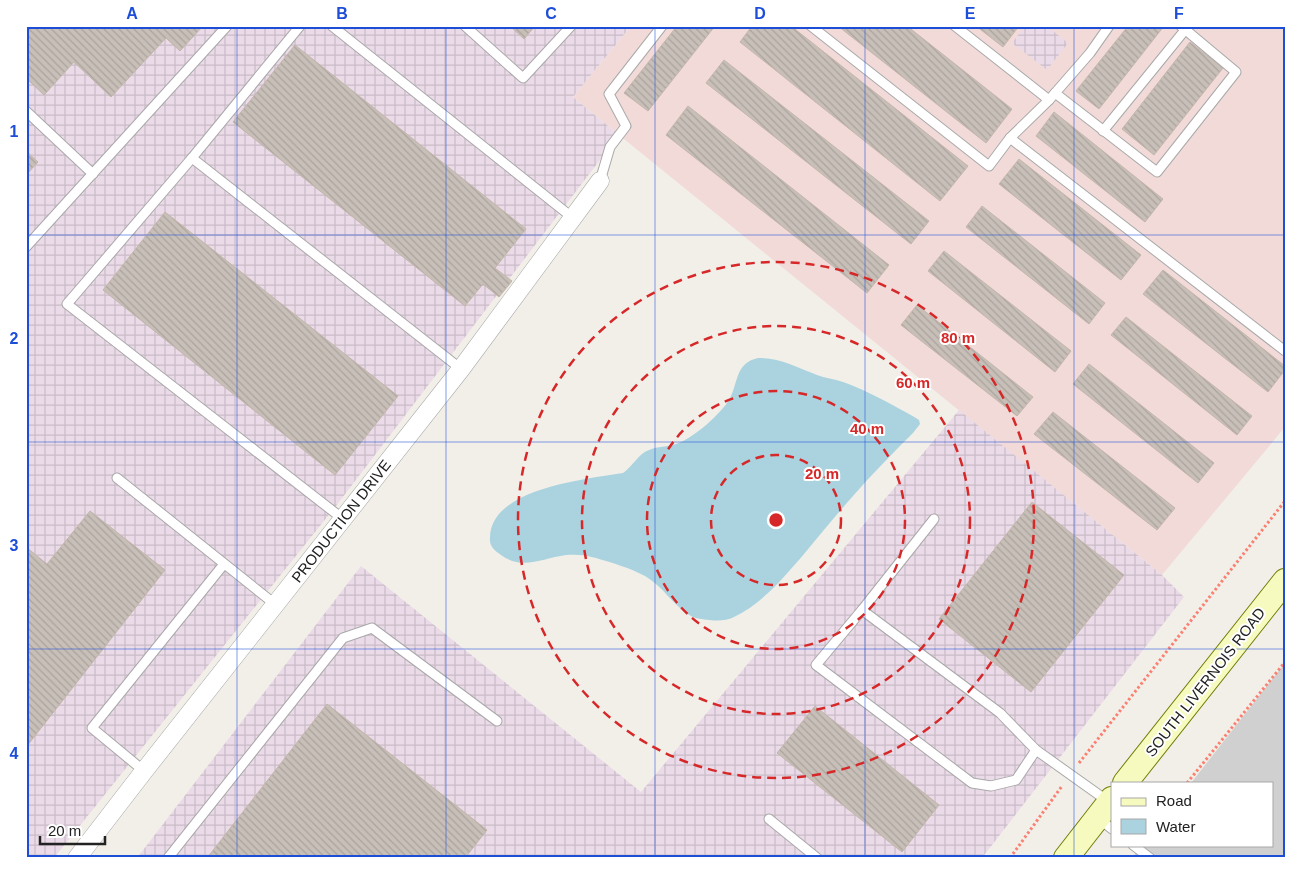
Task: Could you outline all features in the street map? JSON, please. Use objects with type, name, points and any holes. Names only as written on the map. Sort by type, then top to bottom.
[{"type":"main road","name":"SOUTH LIVERNOIS ROAD","points":[[1126,782],[1285,581]]},
{"type":"main road","points":[[1066,858],[1108,812]]},
{"type":"street","name":"PRODUCTION DRIVE","points":[[77,858],[461,369],[600,181]]},
{"type":"lane","points":[[26,247],[227,26]]},
{"type":"lane","points":[[300,26],[192,158],[67,304],[344,519]]},
{"type":"lane","points":[[332,26],[573,218]]},
{"type":"lane","points":[[465,26],[523,78],[570,26]]},
{"type":"lane","points":[[600,181],[610,147],[626,126],[609,94],[662,26]]},
{"type":"lane","points":[[810,26],[989,166],[1010,138],[1052,97],[1090,53],[1109,26]]},
{"type":"lane","points":[[955,26],[1052,97],[1103,131],[1157,172],[1236,72],[1183,28],[1103,131]]},
{"type":"lane","points":[[26,111],[93,174]]},
{"type":"lane","points":[[1010,138],[1285,351]]},
{"type":"lane","points":[[192,158],[461,369]]},
{"type":"lane","points":[[117,478],[276,605]]},
{"type":"lane","points":[[934,519],[816,665],[972,783],[991,786],[1016,780],[1036,750]]},
{"type":"lane","points":[[144,771],[92,728],[224,564]]},
{"type":"lane","points":[[862,610],[1000,714],[1036,750],[1070,775],[1108,812]]},
{"type":"lane","points":[[168,858],[343,638],[372,628],[498,721]]},
{"type":"lane","points":[[769,819],[817,858]]},
{"type":"lane","points":[[1134,846],[1150,858]]},
{"type":"path","points":[[1010,858],[1070,775],[1285,501]]},
{"type":"path","points":[[1188,782],[1285,662]]},
{"type":"shaded area","points":[[26,26],[631,26],[573,97],[619,135],[336,506],[54,858],[33,858],[26,852]]},
{"type":"shaded area","points":[[631,26],[1285,26],[1285,427],[1162,575],[573,97]]},
{"type":"shaded area","points":[[1025,26],[1047,26],[1068,43],[1047,70],[1012,43]]},
{"type":"shaded area","points":[[959,410],[1162,575],[1184,597],[982,858],[137,858],[361,566],[641,792]]},
{"type":"shaded area","points":[[1285,663],[1285,858],[1132,858],[1141,846],[1274,846],[1274,782],[1192,782]]},
{"type":"water","points":[[758,358],[781,361],[820,376],[840,381],[880,398],[916,418],[920,424],[840,510],[781,580],[764,597],[745,611],[734,617],[716,621],[697,618],[679,607],[652,580],[621,566],[592,557],[577,555],[566,555],[525,563],[517,562],[509,560],[492,548],[490,537],[495,520],[506,507],[523,497],[565,483],[623,473],[645,452],[676,444],[697,433],[723,409],[731,397],[740,370],[744,365]]},
{"type":"building","points":[[26,26],[203,26],[180,51],[166,38],[111,97],[74,62],[44,95],[26,78]]},
{"type":"building","points":[[510,26],[535,26],[524,39]]},
{"type":"building","points":[[677,26],[715,26],[648,111],[624,93]]},
{"type":"building","points":[[752,26],[791,26],[968,166],[940,201],[740,42]]},
{"type":"building","points":[[838,26],[907,26],[1012,109],[986,143]]},
{"type":"building","points":[[976,26],[1019,26],[1003,47]]},
{"type":"building","points":[[1128,26],[1164,26],[1099,109],[1076,91]]},
{"type":"building","points":[[1190,42],[1223,68],[1154,155],[1122,129]]},
{"type":"building","points":[[295,45],[526,229],[495,268],[512,281],[499,297],[483,284],[465,306],[233,122]]},
{"type":"building","points":[[724,60],[929,221],[911,244],[706,83]]},
{"type":"building","points":[[688,106],[889,265],[867,293],[666,135]]},
{"type":"building","points":[[1054,112],[1163,199],[1145,222],[1036,136]]},
{"type":"building","points":[[26,151],[38,162],[26,175]]},
{"type":"building","points":[[1019,159],[1141,255],[1121,280],[999,184]]},
{"type":"building","points":[[982,206],[1105,303],[1089,324],[966,227]]},
{"type":"building","points":[[165,212],[398,396],[335,475],[103,290]]},
{"type":"building","points":[[944,251],[1071,351],[1055,372],[928,271]]},
{"type":"building","points":[[1163,270],[1285,366],[1285,370],[1268,392],[1143,294]]},
{"type":"building","points":[[917,305],[1033,397],[1017,416],[901,325]]},
{"type":"building","points":[[1126,317],[1252,416],[1237,435],[1111,335]]},
{"type":"building","points":[[1089,364],[1214,463],[1198,483],[1073,384]]},
{"type":"building","points":[[1053,412],[1175,508],[1157,530],[1034,434]]},
{"type":"building","points":[[1032,502],[1124,575],[1031,692],[939,619]]},
{"type":"building","points":[[90,511],[165,570],[27,746],[26,547],[47,564]]},
{"type":"building","points":[[327,704],[487,830],[465,858],[207,858]]},
{"type":"building","points":[[815,706],[939,805],[902,852],[777,753]]}]
